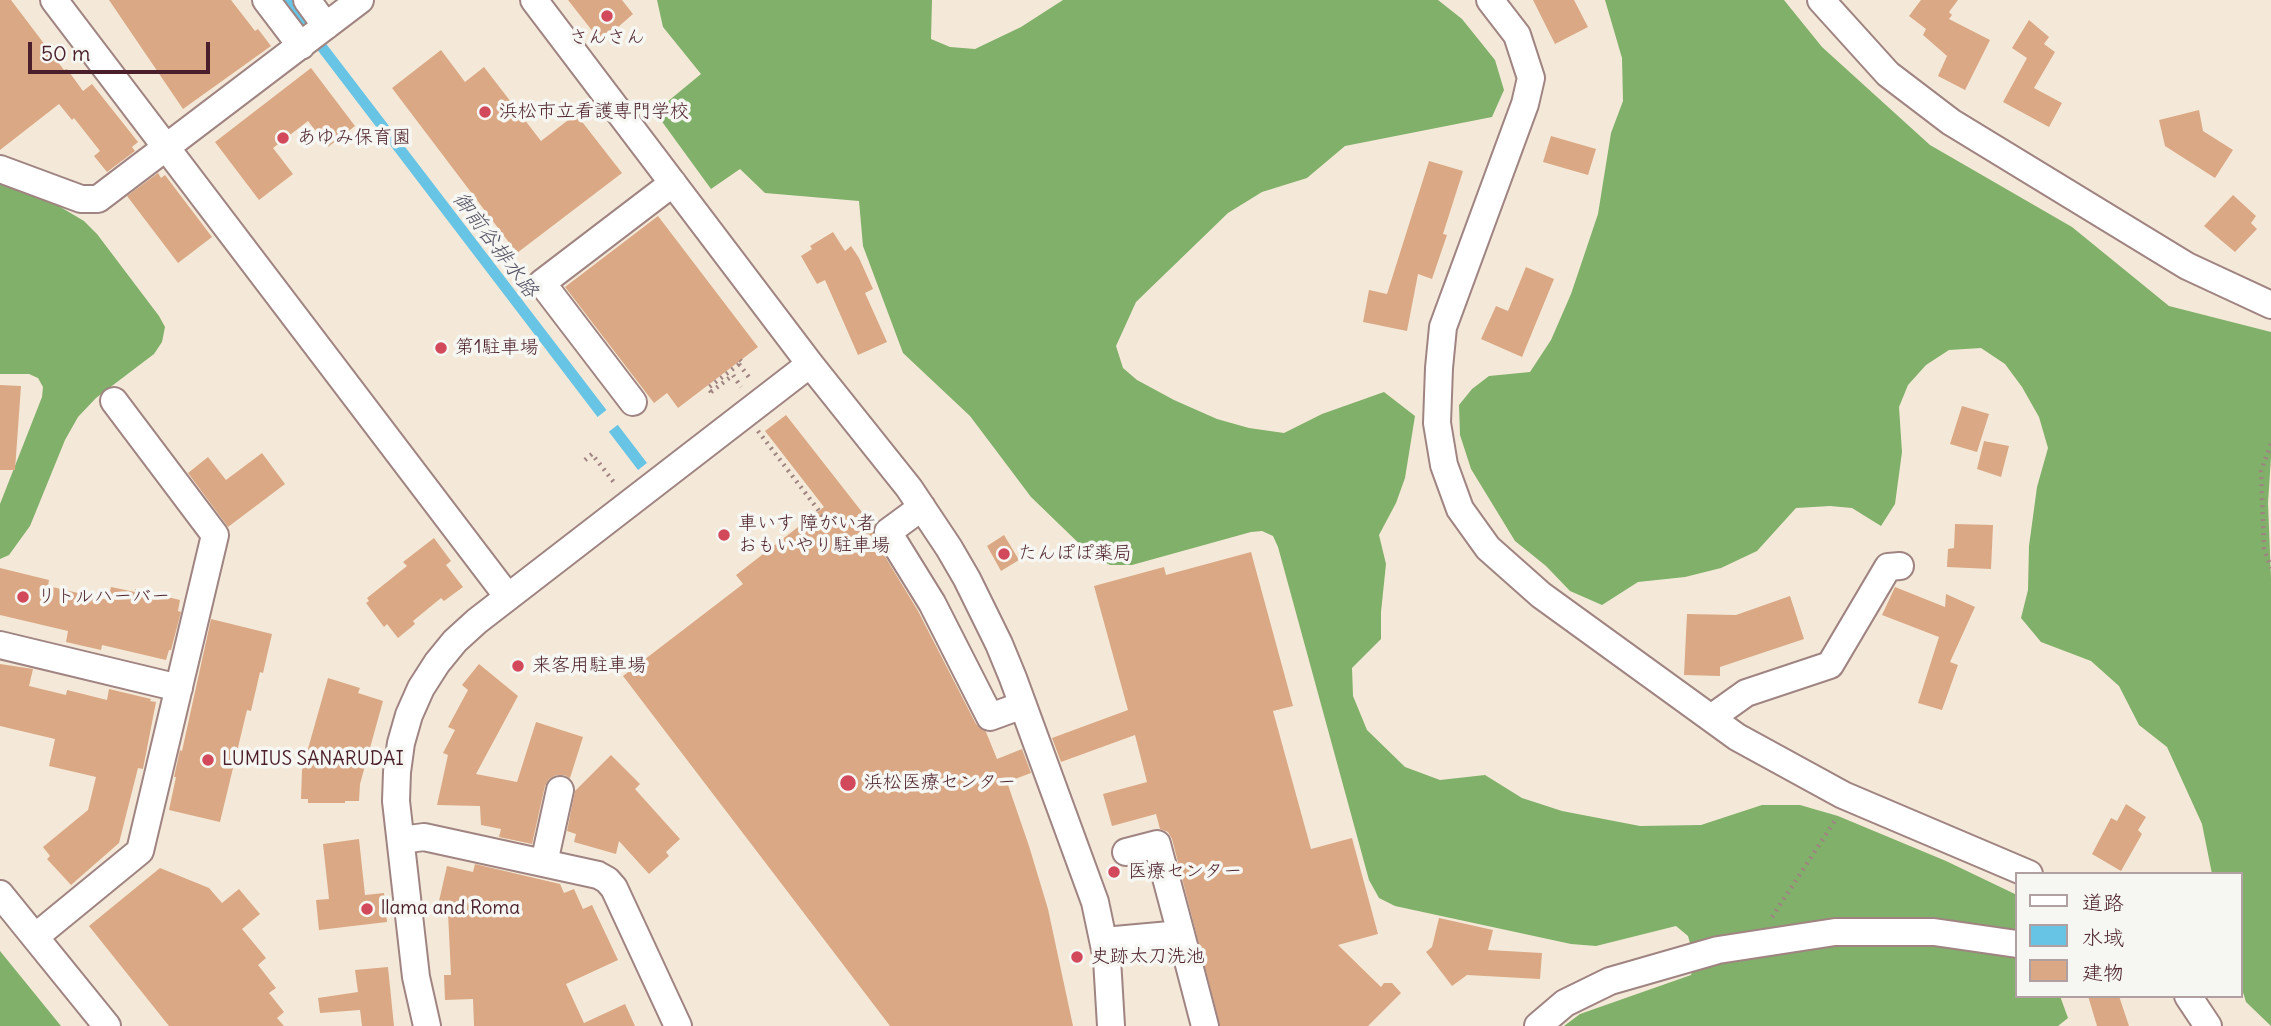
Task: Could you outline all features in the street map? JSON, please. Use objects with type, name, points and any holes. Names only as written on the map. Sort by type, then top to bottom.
[{"type":"street","points":[[54,0],[508,597]]},
{"type":"street","points":[[266,0],[301,46]]},
{"type":"street","points":[[307,0],[326,26]]},
{"type":"street","points":[[0,169],[90,201],[106,195],[360,0]]},
{"type":"street","points":[[534,0],[922,507],[949,548],[984,612],[1023,705],[1095,902],[1104,941],[1111,1026]]},
{"type":"street","points":[[1490,0],[1517,35],[1531,78],[1525,104],[1443,327],[1437,423],[1444,465],[1460,509],[1488,548],[1541,595],[1737,737],[1850,798],[2024,872]]},
{"type":"street","points":[[1821,0],[1888,74],[1951,122],[2187,266],[2271,305]]},
{"type":"street","points":[[633,402],[542,283],[673,183]]},
{"type":"street","points":[[427,1026],[416,977],[397,801],[397,772],[409,715],[432,671],[455,641],[745,403],[810,364]]},
{"type":"street","points":[[35,937],[140,851],[215,535],[114,401]]},
{"type":"street","points":[[922,507],[888,532],[932,603],[990,717],[1023,705]]},
{"type":"street","points":[[1711,718],[1746,693],[1830,665],[1888,567],[1900,566]]},
{"type":"street","points":[[0,645],[179,688]]},
{"type":"street","points":[[544,863],[560,790]]},
{"type":"street","points":[[401,840],[424,837],[598,875],[607,880],[614,888],[678,1026]]},
{"type":"street","points":[[1126,852],[1157,844],[1205,1026]]},
{"type":"street","points":[[0,894],[107,1026]]},
{"type":"street","points":[[1538,1026],[1565,1003],[1610,981],[1718,950],[1835,932],[1934,932],[2016,944]]},
{"type":"street","points":[[1104,941],[1181,934]]},
{"type":"street","points":[[2190,998],[2208,1026]]},
{"type":"path","points":[[751,381],[740,362],[708,388],[711,392],[733,376],[745,403],[826,520]]},
{"type":"path","points":[[2271,444],[2261,471],[2261,509],[2264,549],[2271,568]]},
{"type":"path","points":[[584,460],[592,454],[619,489]]},
{"type":"path","points":[[1789,891],[1850,798]]},
{"type":"green space","points":[[657,0],[932,0],[931,39],[950,47],[975,49],[1021,27],[1063,0],[1438,0],[1462,19],[1495,60],[1504,90],[1492,117],[1345,146],[1307,178],[1262,192],[1228,213],[1136,302],[1116,346],[1123,368],[1137,380],[1174,400],[1217,419],[1249,428],[1284,433],[1322,414],[1384,392],[1415,416],[1405,478],[1396,503],[1379,535],[1386,564],[1381,639],[1352,668],[1353,696],[1367,730],[1405,767],[1440,780],[1485,775],[1522,798],[1562,811],[1640,826],[1701,825],[1762,805],[1800,805],[1838,816],[1946,861],[2016,895],[2016,998],[2061,998],[2068,1018],[2058,1026],[1564,1026],[1580,1014],[1691,975],[1695,962],[1688,936],[1676,926],[1596,946],[1571,944],[1395,906],[1379,898],[1369,880],[1273,536],[1262,531],[1251,532],[1132,565],[1110,565],[1091,555],[1031,497],[970,416],[903,353],[863,246],[859,201],[765,193],[740,169],[711,189],[655,112],[701,74],[663,27]]},
{"type":"green space","points":[[1605,0],[1784,0],[1822,47],[1930,145],[2072,227],[2169,306],[2271,332],[2271,457],[2268,503],[2271,578],[2271,1026],[2246,1002],[2243,992],[2243,872],[2212,872],[2202,824],[2167,747],[2139,725],[2119,686],[2091,661],[2041,642],[2021,618],[2028,590],[2029,546],[2037,487],[2048,448],[2039,417],[2022,387],[2005,364],[1981,348],[1949,350],[1926,365],[1908,385],[1899,407],[1902,452],[1895,504],[1881,526],[1852,508],[1796,508],[1757,551],[1721,568],[1685,577],[1638,582],[1602,605],[1570,591],[1546,566],[1515,541],[1471,469],[1460,435],[1459,405],[1472,389],[1489,376],[1530,372],[1551,340],[1571,294],[1598,214],[1611,133],[1623,101],[1622,58]]},
{"type":"green space","points":[[0,183],[52,202],[84,221],[97,234],[165,327],[162,342],[154,354],[96,398],[78,417],[65,440],[30,526],[9,555],[0,559],[0,504],[42,397],[43,387],[38,378],[29,374],[0,374]]},
{"type":"green space","points":[[0,951],[61,1026],[0,1026]]},
{"type":"water","points":[[280,0],[293,0],[309,21],[301,27]]},
{"type":"water","points":[[324,41],[647,463],[638,470],[316,48]]},
{"type":"pier","points":[[609,408],[620,423],[606,434],[595,419]]},
{"type":"building","points":[[0,0],[11,0],[64,70],[67,69],[83,91],[92,84],[138,142],[132,147],[135,151],[107,172],[94,156],[100,151],[74,118],[72,120],[59,104],[0,150]]},
{"type":"building","points":[[109,0],[231,0],[255,31],[258,29],[271,46],[183,109]]},
{"type":"building","points":[[568,0],[622,0],[633,14],[601,42]]},
{"type":"building","points":[[1533,0],[1574,0],[1588,27],[1555,44]]},
{"type":"building","points":[[1921,0],[1958,0],[1949,12],[1952,15],[1949,19],[1990,40],[1965,90],[1938,76],[1947,56],[1923,35],[1926,29],[1909,16]]},
{"type":"building","points":[[2029,20],[2049,37],[2044,44],[2055,52],[2034,88],[2062,103],[2049,127],[2003,102],[2027,58],[2012,48]]},
{"type":"building","points":[[441,50],[465,82],[484,67],[541,141],[576,114],[622,173],[517,253],[392,88]]},
{"type":"building","points":[[311,68],[355,126],[328,147],[308,121],[273,148],[293,174],[259,200],[215,142]]},
{"type":"building","points":[[2199,110],[2203,131],[2233,150],[2215,178],[2165,146],[2159,120]]},
{"type":"building","points":[[1551,136],[1596,149],[1588,175],[1543,162]]},
{"type":"building","points":[[1429,161],[1463,171],[1443,234],[1447,235],[1432,279],[1418,274],[1407,331],[1363,322],[1369,290],[1387,294]]},
{"type":"building","points":[[158,173],[161,178],[165,175],[212,237],[178,263],[127,196]]},
{"type":"building","points":[[2233,195],[2256,216],[2251,223],[2257,229],[2235,252],[2204,226]]},
{"type":"building","name":"第1駐車場","points":[[658,216],[758,347],[678,408],[667,393],[654,403],[565,287]]},
{"type":"building","points":[[833,232],[845,251],[851,246],[859,258],[873,289],[865,293],[887,342],[858,355],[825,280],[817,284],[801,256],[812,249],[810,246]]},
{"type":"building","points":[[1526,267],[1554,279],[1522,357],[1481,339],[1496,306],[1508,311]]},
{"type":"building","points":[[0,385],[21,386],[15,470],[0,470]]},
{"type":"building","points":[[1962,406],[1989,414],[1977,452],[1950,444]]},
{"type":"building","name":"浜松医療センター","points":[[786,415],[873,526],[875,540],[918,611],[976,724],[986,732],[997,759],[1022,749],[1031,773],[1007,782],[1048,909],[1073,1026],[890,1026],[623,676],[743,584],[736,575],[824,507],[765,431]]},
{"type":"building","points":[[1984,441],[2009,446],[2001,477],[1977,469]]},
{"type":"building","points":[[262,453],[285,484],[228,527],[188,473],[208,457],[226,480]]},
{"type":"building","points":[[1955,524],[1993,525],[1991,569],[1947,567],[1948,549],[1954,548]]},
{"type":"building","name":"たんぽぽ薬局","points":[[1004,535],[1019,560],[1001,571],[987,546]]},
{"type":"building","points":[[434,538],[451,561],[446,565],[463,587],[444,601],[441,598],[413,621],[415,624],[398,638],[387,624],[384,627],[366,603],[369,601],[367,598],[407,566],[403,562]]},
{"type":"building","points":[[1251,552],[1293,706],[1273,711],[1311,849],[1352,838],[1378,934],[1338,945],[1381,987],[1384,983],[1392,983],[1401,993],[1368,1026],[1220,1026],[1172,839],[1168,832],[1160,829],[1156,814],[1112,826],[1103,794],[1147,782],[1135,735],[1061,762],[1052,738],[1128,710],[1094,586],[1164,567],[1166,575]]},
{"type":"building","points":[[0,568],[49,580],[48,586],[108,600],[111,587],[135,592],[135,589],[180,600],[178,611],[181,612],[166,660],[102,645],[101,650],[66,642],[68,631],[0,615]]},
{"type":"building","points":[[1895,587],[1945,607],[1946,594],[1975,607],[1950,662],[1958,665],[1942,710],[1918,703],[1939,637],[1882,615]]},
{"type":"building","points":[[1790,596],[1804,639],[1720,667],[1720,676],[1684,675],[1687,614],[1736,615]]},
{"type":"building","name":"LUMIUS SANARUDAI","points":[[211,619],[272,634],[251,711],[247,710],[220,822],[169,810],[174,777]]},
{"type":"building","points":[[0,664],[33,669],[29,686],[66,695],[67,690],[107,700],[109,689],[156,702],[143,769],[138,768],[119,843],[71,885],[47,859],[50,856],[43,847],[88,810],[96,777],[49,766],[55,739],[0,726]]},
{"type":"building","points":[[479,664],[518,696],[476,774],[517,782],[536,722],[583,737],[570,778],[556,775],[549,779],[545,786],[532,844],[499,837],[501,829],[481,825],[480,806],[437,805],[448,755],[443,753],[455,730],[448,727],[468,690],[462,685]]},
{"type":"building","points":[[328,678],[360,688],[358,693],[383,701],[360,784],[359,801],[308,803],[308,799],[301,799],[302,770]]},
{"type":"building","points":[[611,755],[640,784],[635,789],[680,839],[666,852],[669,856],[649,874],[619,841],[616,854],[574,842],[576,834],[567,831],[575,791]]},
{"type":"building","points":[[2126,804],[2146,817],[2138,830],[2142,834],[2121,871],[2092,854],[2111,818],[2117,821]]},
{"type":"building","points":[[359,839],[365,895],[384,893],[387,922],[319,930],[316,900],[329,899],[323,844]]},
{"type":"building","points":[[475,864],[560,884],[564,893],[574,889],[583,909],[592,905],[618,960],[566,984],[584,1023],[625,1004],[635,1026],[474,1026],[473,999],[445,1000],[444,975],[451,975],[448,913],[443,911],[445,903],[439,901],[447,866],[473,872]]},
{"type":"building","points":[[160,868],[209,888],[222,903],[239,889],[260,914],[242,929],[266,958],[258,965],[276,988],[269,993],[284,1012],[277,1018],[284,1026],[169,1026],[89,926]]},
{"type":"building","points":[[1439,918],[1493,930],[1488,950],[1542,953],[1540,979],[1467,975],[1452,986],[1426,952],[1432,947]]},
{"type":"building","points":[[388,967],[394,1026],[362,1026],[360,1010],[320,1013],[318,998],[358,992],[355,970]]},
{"type":"building","points":[[2089,998],[2120,998],[2129,1026],[2097,1026]]},
{"type":"place","name":"さんさん","points":[[607,16]]},
{"type":"place","name":"浜松市立看護専門学校","points":[[485,112]]},
{"type":"place","name":"あゆみ保育園","points":[[283,138]]},
{"type":"place","name":"第1駐車場","points":[[441,348]]},
{"type":"place","name":"車いす 障がい者 おもいやり駐車場","points":[[724,535]]},
{"type":"place","name":"たんぽぽ薬局","points":[[1004,554]]},
{"type":"place","name":"リトルハーバー","points":[[23,597]]},
{"type":"place","name":"来客用駐車場","points":[[518,666]]},
{"type":"place","name":"LUMIUS SANARUDAI","points":[[208,760]]},
{"type":"place","name":"浜松医療センター","points":[[848,783]]},
{"type":"place","name":"医療センター","points":[[1114,872]]},
{"type":"place","name":"llama and Roma","points":[[367,909]]},
{"type":"place","name":"史跡太刀洗池","points":[[1077,957]]},
{"type":"water label","name":"御前谷排水路","points":[[495,245]]}]
